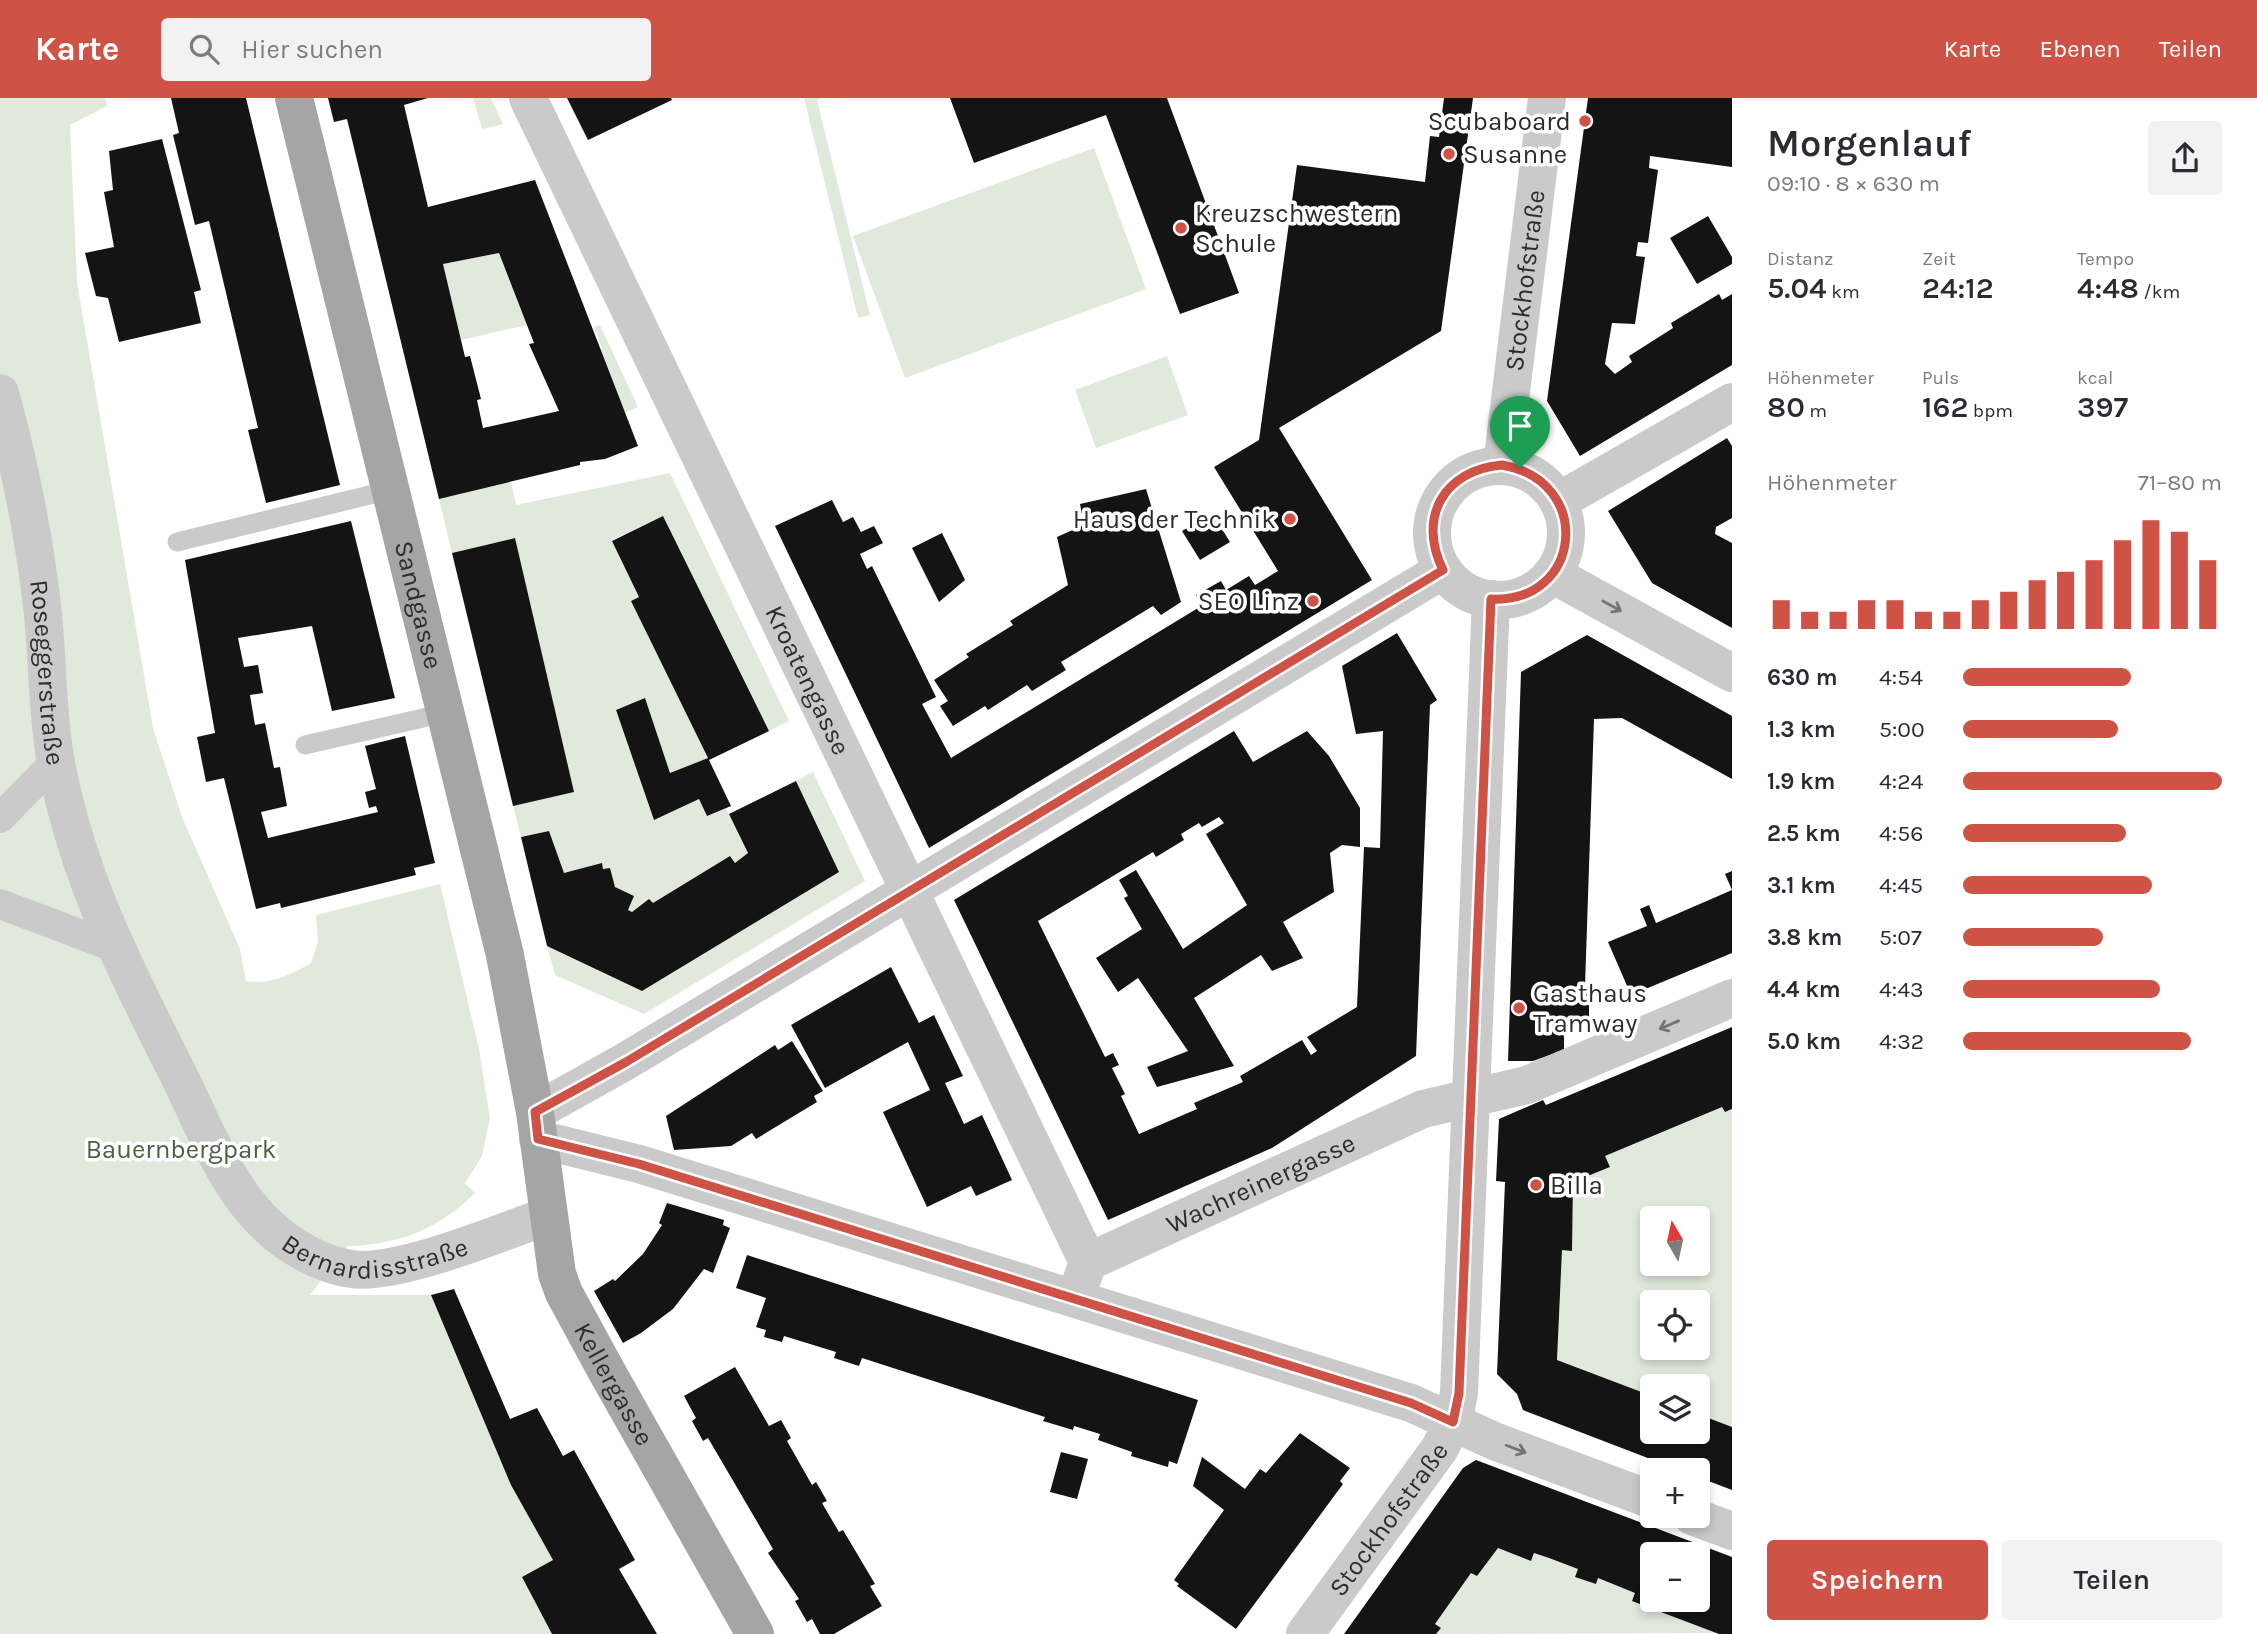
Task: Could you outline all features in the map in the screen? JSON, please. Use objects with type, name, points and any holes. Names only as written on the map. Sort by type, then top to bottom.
[{"type":"main road","name":"Sandgasse","points":[[294,98],[508,967],[536,1125]]},
{"type":"main road","name":"Kellergasse","points":[[536,1125],[547,1216],[557,1273],[564,1293],[755,1634]]},
{"type":"street","name":"Kroatengasse","points":[[528,98],[1088,1262]]},
{"type":"street","name":"Stockhofstraße","points":[[1502,465],[1547,98]]},
{"type":"street","name":"Roseggerstraße","points":[[0,393],[20,467],[35,546],[55,761],[72,835],[92,897],[114,947]]},
{"type":"street","points":[[1559,501],[1732,402]]},
{"type":"street","points":[[1502,465],[1535,476],[1549,487],[1559,501],[1567,531],[1565,546],[1552,574],[1543,584],[1519,597],[1491,599],[1464,589],[1443,570],[1436,555],[1433,531],[1437,507],[1445,493],[1470,472],[1502,465]]},
{"type":"street","points":[[536,1125],[626,1062],[1443,570]]},
{"type":"street","points":[[1552,574],[1732,673]]},
{"type":"street","name":"Stockhofstraße","points":[[1305,1634],[1440,1448],[1453,1422],[1459,1393],[1491,599]]},
{"type":"street","points":[[0,818],[55,761]]},
{"type":"street","points":[[0,904],[114,947]]},
{"type":"street","name":"Bernardisstraße","points":[[114,947],[220,1159],[245,1199],[268,1226],[298,1248],[321,1261],[354,1270],[398,1264],[431,1255],[547,1216]]},
{"type":"street","name":"Wachreinergasse","points":[[1088,1262],[1423,1109],[1527,1085],[1732,998]]},
{"type":"street","points":[[536,1125],[639,1164],[1411,1403],[1640,1495]]},
{"type":"street","points":[[1075,1300],[1088,1262]]},
{"type":"street","points":[[1710,1523],[1732,1531]]},
{"type":"lane","points":[[177,542],[390,490]]},
{"type":"lane","points":[[305,745],[445,713]]},
{"type":"green space","name":"Bauernbergpark","points":[[0,98],[105,98],[107,106],[70,125],[77,282],[153,728],[182,817],[240,949],[246,981],[272,980],[311,963],[318,942],[316,915],[440,884],[479,1049],[490,1118],[482,1156],[465,1183],[475,1193],[447,1216],[417,1233],[384,1242],[348,1246],[310,1295],[431,1295],[511,1485],[553,1560],[522,1577],[552,1634],[0,1634]]},
{"type":"green space","points":[[473,98],[491,98],[503,124],[482,129]]},
{"type":"green space","points":[[804,98],[822,98],[817,100],[870,315],[858,318]]},
{"type":"green space","points":[[1094,148],[1146,289],[905,378],[853,236]]},
{"type":"green space","points":[[499,253],[527,325],[461,340],[443,264]]},
{"type":"green space","points":[[600,325],[638,407],[625,413],[599,350],[602,348],[594,327]]},
{"type":"green space","points":[[1167,356],[1188,415],[1096,448],[1075,390]]},
{"type":"green space","points":[[670,473],[789,721],[769,731],[663,516],[612,540],[639,597],[631,601],[708,758],[670,773],[645,699],[616,711],[654,820],[699,799],[707,816],[726,808],[748,853],[735,863],[730,856],[653,903],[649,900],[632,912],[628,910],[634,896],[615,887],[610,868],[603,869],[602,864],[564,873],[549,831],[521,837],[513,806],[514,538],[452,553],[439,499],[511,482],[516,505]]},
{"type":"green space","points":[[813,772],[865,881],[644,1014],[555,975],[547,946],[642,991],[839,872],[796,781]]},
{"type":"green space","points":[[1722,1107],[1725,1112],[1732,1109],[1732,1427],[1710,1419],[1710,1374],[1640,1374],[1640,1391],[1557,1360],[1562,1250],[1572,1250],[1573,1182],[1609,1168],[1605,1156]]},
{"type":"green space","points":[[1498,1548],[1531,1561],[1535,1553],[1578,1569],[1576,1577],[1596,1584],[1598,1578],[1640,1595],[1640,1612],[1674,1612],[1717,1633],[1436,1634],[1440,1628],[1435,1624],[1471,1573],[1477,1576]]},
{"type":"building","points":[[171,98],[246,98],[340,485],[266,503],[248,430],[258,428],[209,221],[195,225],[173,135],[179,133]]},
{"type":"building","points":[[328,98],[428,98],[404,105],[428,207],[535,180],[638,446],[605,459],[580,462],[580,465],[439,499],[347,119],[334,122]],"holes":[[[499,253],[534,343],[529,344],[559,411],[483,428],[477,400],[481,399],[470,356],[465,357],[443,264]]]},
{"type":"building","points":[[567,98],[671,98],[672,100],[588,140]]},
{"type":"building","name":"Kreuzschwestern Schule","points":[[950,98],[1167,98],[1239,293],[1180,314],[1106,115],[974,163]]},
{"type":"building","points":[[1444,98],[1473,98],[1441,331],[1279,428],[1372,580],[929,848],[775,526],[832,500],[843,522],[853,517],[861,532],[874,526],[883,543],[860,554],[867,569],[872,566],[936,697],[922,704],[951,758],[1203,605],[1196,595],[1221,581],[1226,590],[1249,576],[1255,585],[1278,571],[1214,467],[1259,440],[1297,165],[1425,182],[1430,136],[1439,137]]},
{"type":"building","points":[[1588,98],[1732,98],[1732,167],[1650,156],[1649,168],[1658,170],[1648,243],[1638,242],[1636,256],[1645,257],[1635,324],[1612,323],[1605,364],[1615,374],[1632,362],[1629,356],[1673,328],[1671,323],[1719,294],[1722,300],[1732,294],[1732,365],[1580,456],[1547,401]]},
{"type":"building","points":[[162,139],[201,290],[194,292],[201,323],[119,342],[108,298],[96,296],[85,253],[114,247],[104,192],[113,190],[109,151]]},
{"type":"building","points":[[1708,216],[1732,257],[1732,264],[1697,284],[1670,238]]},
{"type":"building","points":[[1727,438],[1732,446],[1732,518],[1716,527],[1715,534],[1732,543],[1732,628],[1652,583],[1608,511]]},
{"type":"building","points":[[1146,489],[1181,602],[1161,615],[1153,606],[1061,662],[1066,670],[1032,691],[1027,685],[988,710],[985,706],[953,726],[940,706],[948,701],[934,680],[969,657],[966,654],[1013,625],[1010,621],[1068,585],[1057,537],[1084,525],[1080,504]]},
{"type":"building","points":[[1212,513],[1230,542],[1200,560],[1182,531]]},
{"type":"building","points":[[663,516],[769,731],[709,760],[731,806],[707,816],[699,799],[654,820],[616,710],[645,698],[670,773],[708,758],[631,601],[639,597],[612,541]]},
{"type":"building","points":[[351,521],[395,698],[332,711],[312,626],[238,638],[244,667],[258,665],[263,693],[250,695],[255,725],[265,723],[274,768],[280,767],[287,806],[261,812],[268,838],[378,812],[376,806],[369,808],[365,792],[376,789],[365,746],[405,736],[435,863],[414,868],[416,875],[281,908],[280,903],[256,909],[224,778],[206,782],[197,737],[215,733],[185,560]]},
{"type":"building","points":[[942,533],[965,580],[939,602],[912,548]]},
{"type":"building","points":[[515,538],[574,792],[513,806],[452,553]]},
{"type":"building","points":[[1397,633],[1437,700],[1430,705],[1416,1056],[1272,1148],[1108,1220],[954,900],[1234,731],[1253,762],[1307,731],[1329,756],[1360,808],[1360,847],[1342,845],[1330,853],[1334,892],[1283,922],[1303,958],[1272,971],[1261,955],[1194,998],[1234,1066],[1157,1087],[1147,1067],[1188,1051],[1138,978],[1118,992],[1096,958],[1142,929],[1124,898],[1128,896],[1119,880],[1136,870],[1183,949],[1247,905],[1206,834],[1224,823],[1219,817],[1202,827],[1199,823],[1181,834],[1184,840],[1156,857],[1153,852],[1038,921],[1105,1057],[1113,1053],[1119,1065],[1112,1068],[1125,1094],[1121,1096],[1139,1134],[1197,1109],[1194,1103],[1243,1082],[1240,1076],[1302,1040],[1311,1055],[1317,1051],[1307,1037],[1357,1007],[1364,847],[1380,848],[1383,731],[1356,734],[1342,666]]},
{"type":"building","points":[[1587,635],[1732,716],[1732,779],[1622,718],[1594,719],[1585,986],[1589,985],[1589,1027],[1564,1026],[1564,1050],[1533,1061],[1508,1061],[1521,672]]},
{"type":"building","points":[[796,781],[839,872],[642,991],[547,946],[521,837],[549,831],[564,873],[602,863],[603,869],[610,868],[615,887],[634,896],[628,910],[632,912],[649,899],[653,903],[730,856],[735,863],[748,853],[729,814]]},
{"type":"building","points":[[1732,871],[1732,890],[1725,874]]},
{"type":"building","points":[[1732,890],[1732,953],[1631,995],[1608,942],[1647,926],[1640,909],[1649,905],[1656,923]]},
{"type":"building","points":[[891,967],[919,1023],[934,1015],[963,1076],[945,1083],[964,1124],[982,1115],[1012,1180],[976,1196],[971,1186],[927,1207],[883,1112],[930,1090],[908,1042],[825,1088],[791,1025]]},
{"type":"building","points":[[1732,1027],[1732,1109],[1725,1112],[1722,1107],[1605,1156],[1610,1167],[1573,1182],[1572,1251],[1562,1250],[1557,1360],[1640,1391],[1640,1444],[1710,1444],[1710,1419],[1732,1427],[1732,1490],[1710,1482],[1710,1458],[1648,1458],[1523,1410],[1517,1394],[1497,1374],[1505,1182],[1496,1181],[1499,1119],[1543,1100],[1546,1105]]},
{"type":"building","points":[[792,1041],[823,1091],[814,1096],[817,1102],[756,1139],[752,1133],[731,1146],[674,1150],[666,1116],[775,1045],[778,1050]]},
{"type":"building","points":[[667,1203],[724,1220],[723,1225],[730,1228],[713,1273],[704,1269],[673,1309],[623,1343],[594,1291],[613,1279],[615,1281],[643,1254],[662,1225],[659,1223]]},
{"type":"building","points":[[747,1255],[1198,1400],[1177,1464],[1169,1461],[1168,1467],[1131,1456],[1132,1452],[1098,1440],[1100,1434],[1074,1426],[1073,1430],[1043,1421],[1045,1417],[862,1358],[859,1366],[834,1358],[836,1352],[784,1336],[782,1342],[764,1337],[766,1330],[756,1327],[766,1298],[736,1288]]},
{"type":"building","points":[[454,1289],[510,1419],[537,1408],[563,1456],[574,1450],[635,1560],[619,1569],[657,1634],[552,1634],[522,1577],[553,1560],[511,1485],[431,1295]]},
{"type":"building","points":[[735,1367],[769,1426],[781,1420],[791,1438],[787,1441],[812,1485],[816,1482],[827,1501],[822,1503],[839,1532],[843,1530],[875,1584],[870,1586],[882,1606],[834,1634],[820,1634],[812,1619],[807,1622],[795,1601],[799,1599],[768,1553],[773,1549],[708,1438],[703,1441],[692,1421],[696,1418],[684,1396]]},
{"type":"building","points":[[1300,1433],[1350,1468],[1340,1481],[1343,1484],[1236,1629],[1177,1586],[1179,1584],[1174,1580],[1224,1510],[1193,1486],[1202,1457],[1245,1489],[1260,1469],[1266,1473]]},
{"type":"building","points":[[1061,1452],[1088,1459],[1077,1499],[1050,1492]]},
{"type":"building","points":[[1476,1460],[1640,1522],[1640,1528],[1655,1528],[1692,1542],[1640,1542],[1640,1604],[1632,1601],[1635,1593],[1598,1578],[1596,1584],[1575,1577],[1578,1569],[1534,1553],[1531,1561],[1498,1548],[1477,1576],[1471,1573],[1435,1624],[1441,1628],[1436,1634],[1344,1634],[1463,1468]]},
{"type":"building","points":[[1710,1549],[1732,1557],[1732,1634],[1719,1634],[1661,1612],[1710,1612]]},
{"type":"place","name":"Scubaboard","points":[[1585,121]]},
{"type":"place","name":"Susanne","points":[[1449,154]]},
{"type":"place","name":"Kreuzschwestern Schule","points":[[1181,228]]},
{"type":"place","name":"Haus der Technik","points":[[1290,519]]},
{"type":"place","name":"SEO Linz","points":[[1313,601]]},
{"type":"place","name":"Gasthaus Tramway","points":[[1519,1008]]},
{"type":"place","name":"Billa","points":[[1536,1185]]},
{"type":"route","points":[[1502,465],[1520,468],[1549,487],[1559,501],[1567,531],[1560,561],[1543,584],[1519,597],[1491,599],[1459,1393],[1453,1422],[1411,1403],[639,1164],[538,1139],[535,1112],[626,1062],[1443,570],[1432,539],[1437,507],[1445,493],[1456,481],[1485,467],[1502,465]]}]
